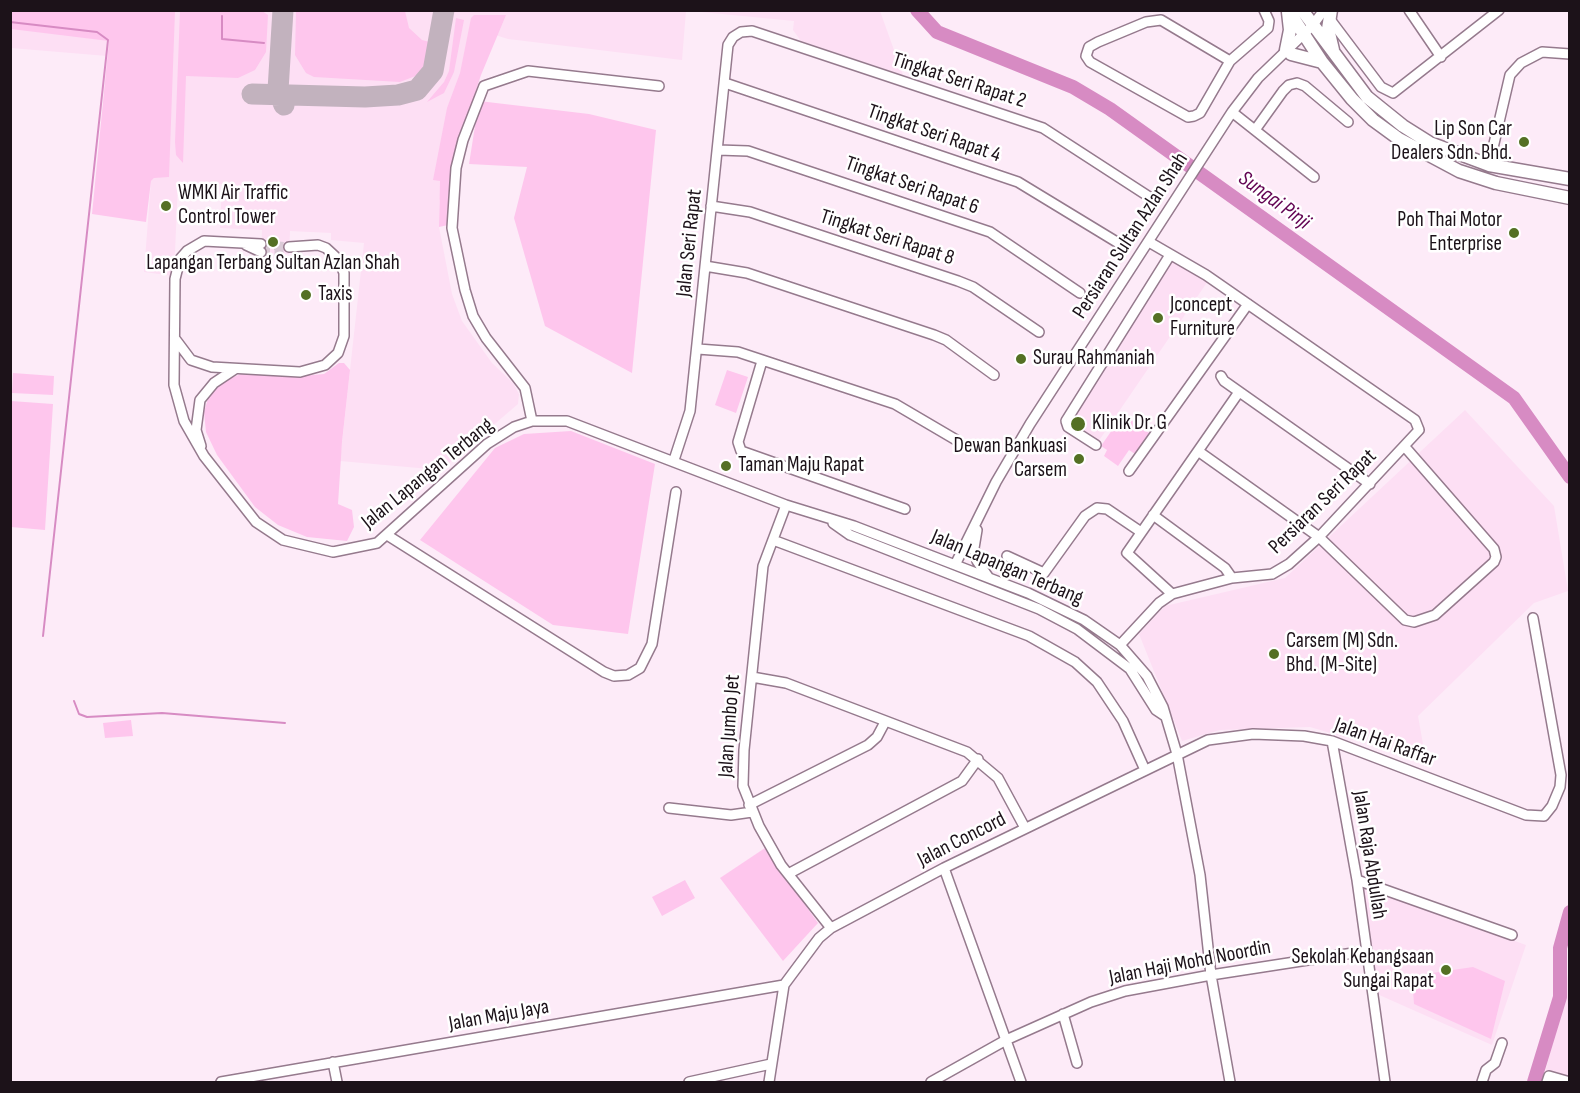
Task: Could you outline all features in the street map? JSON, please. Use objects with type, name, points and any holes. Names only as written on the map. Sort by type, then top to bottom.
[{"type":"main road","points":[[1288,10],[1308,33],[1334,56],[1367,97],[1385,114],[1430,143],[1489,165],[1569,179]]},
{"type":"main road","points":[[1288,10],[1290,30],[1288,52],[1322,62]]},
{"type":"main road","points":[[1302,10],[1308,33],[1322,62],[1352,99],[1373,120],[1428,156],[1459,171],[1496,183],[1569,198]]},
{"type":"main road","points":[[1328,13],[1328,28],[1334,56]]},
{"type":"street","points":[[1230,61],[1161,20],[1146,22],[1098,42],[1089,47],[1086,56],[1090,62],[1168,106],[1188,117],[1194,116],[1200,113],[1230,61],[1268,28],[1269,21],[1264,10]]},
{"type":"street","points":[[1409,10],[1441,57]]},
{"type":"street","points":[[1328,13],[1386,92],[1400,89],[1499,10]]},
{"type":"street","name":"Persiaran Sultan Azlan Shah","points":[[957,567],[966,543],[996,482],[1019,444],[1215,143],[1235,114],[1288,52],[1328,13]]},
{"type":"street","name":"Tingkat Seri Rapat 2","points":[[741,32],[752,31],[1043,128],[1151,198]]},
{"type":"street","name":"Jalan Seri Rapat","points":[[674,460],[690,411],[728,45],[733,37],[741,32]]},
{"type":"street","points":[[1489,165],[1509,75],[1521,63],[1542,52],[1569,54]]},
{"type":"street","points":[[532,421],[525,388],[486,338],[473,316],[457,258],[452,228],[456,168],[462,140],[484,86],[528,71],[659,86]]},
{"type":"street","name":"Tingkat Seri Rapat 4","points":[[725,83],[1018,182],[1120,244]]},
{"type":"street","points":[[1255,130],[1283,91],[1289,85],[1297,83],[1305,86],[1348,122]]},
{"type":"street","points":[[1235,114],[1314,177]]},
{"type":"street","name":"Tingkat Seri Rapat 6","points":[[718,150],[748,151],[990,232],[1080,293]]},
{"type":"street","name":"Tingkat Seri Rapat 8","points":[[711,206],[750,212],[958,281],[973,287],[1039,332]]},
{"type":"street","name":"Jalan Lapangan Terbang","points":[[261,248],[241,242],[204,241],[187,251],[180,259],[176,279],[176,394],[184,421],[204,456],[256,522],[284,540],[333,552],[377,543],[487,444],[514,427],[532,421],[567,421],[581,424],[786,505],[828,520],[854,526],[989,578],[1084,620],[1120,645],[1147,676],[1165,716],[1177,754],[1200,875],[1211,975],[1230,1083]]},
{"type":"street","points":[[1128,471],[1248,304],[1150,243]]},
{"type":"street","name":"Persiaran Sultan Azlan Shah","points":[[957,567],[999,484],[1150,243]]},
{"type":"street","points":[[176,340],[186,355],[197,363],[235,369],[312,371],[324,366],[338,353],[344,336],[342,268],[334,254],[326,248],[318,245],[292,248]]},
{"type":"street","points":[[1096,445],[1068,427],[1066,421],[1170,255]]},
{"type":"street","points":[[705,266],[770,280],[934,335],[945,340],[994,375]]},
{"type":"street","name":"Persiaran Seri Rapat","points":[[1120,645],[1159,603],[1172,594],[1232,578],[1272,574],[1289,564],[1319,537],[1419,430],[1415,420],[1248,304]]},
{"type":"street","points":[[698,349],[738,352],[902,406],[958,441]]},
{"type":"street","points":[[762,361],[738,442],[741,451],[905,509]]},
{"type":"street","name":"Jalan Lapangan Terbang","points":[[204,456],[196,430],[200,400],[214,383],[235,369]]},
{"type":"street","points":[[1221,376],[1239,392],[1370,484]]},
{"type":"street","points":[[1172,594],[1129,557],[1129,549],[1239,392]]},
{"type":"street","points":[[1198,451],[1319,537],[1405,620],[1414,622],[1435,615],[1494,562],[1494,549],[1405,447]]},
{"type":"street","points":[[387,535],[604,672],[614,676],[628,675],[640,668],[652,644],[676,492]]},
{"type":"street","name":"Jalan Jumbo Jet","points":[[786,505],[763,566],[743,776],[751,809],[788,874],[831,928]]},
{"type":"street","points":[[1006,556],[1044,573],[1084,516],[1097,508],[1107,509],[1141,532]]},
{"type":"street","points":[[1153,515],[1226,568],[1232,578]]},
{"type":"street","name":"Jalan Lapangan Terbang","points":[[828,520],[850,535],[1048,614],[1098,644],[1130,669],[1156,710],[1165,716]]},
{"type":"street","points":[[977,530],[974,548],[977,561],[989,578]]},
{"type":"street","points":[[773,540],[1029,636],[1075,662],[1097,682],[1123,721],[1146,770]]},
{"type":"street","points":[[930,555],[953,557],[966,543]]},
{"type":"street","points":[[879,546],[942,567],[957,567],[1012,598]]},
{"type":"street","name":"Jalan Hai Raffar","points":[[1177,754],[1208,740],[1242,735],[1304,736],[1332,741],[1536,817],[1548,812],[1560,787],[1559,763],[1533,618]]},
{"type":"street","points":[[1098,644],[1112,647],[1120,645],[1122,657],[1130,669]]},
{"type":"street","points":[[752,676],[786,683],[885,722],[954,745],[978,759],[1005,789],[1025,828]]},
{"type":"street","points":[[669,808],[731,815],[751,809],[868,745],[877,737],[885,722]]},
{"type":"street","name":"Jalan Raja Abdullah","points":[[1332,741],[1357,880],[1385,1083]]},
{"type":"street","name":"Jalan Concord","points":[[784,985],[819,938],[831,928],[944,868],[1177,754]]},
{"type":"street","points":[[788,874],[962,782],[978,759]]},
{"type":"street","points":[[944,868],[1021,1083]]},
{"type":"street","points":[[1357,880],[1512,935]]},
{"type":"street","name":"Jalan Haji Mohd Noordin","points":[[931,1083],[1006,1040],[1063,1014],[1125,992],[1211,975],[1366,951]]},
{"type":"street","points":[[769,1083],[784,985]]},
{"type":"street","name":"Jalan Maju Jaya","points":[[221,1083],[259,1079],[333,1062],[784,985]]},
{"type":"street","points":[[1063,1014],[1077,1063]]},
{"type":"street","points":[[1482,1083],[1486,1070],[1495,1063],[1502,1042]]},
{"type":"street","points":[[333,1062],[337,1083]]},
{"type":"street","points":[[689,1083],[771,1064]]},
{"type":"street","points":[[1548,1079],[1569,1082]]},
{"type":"shaded area","points":[[11,10],[175,11],[169,177],[154,178],[151,181],[146,222],[92,214],[109,41],[11,29]]},
{"type":"shaded area","name":"Lapangan Terbang Sultan Azlan Shah","points":[[10,11],[686,11],[682,60],[508,39],[492,34],[439,202],[439,227],[452,294],[462,321],[492,363],[513,383],[519,394],[518,404],[441,470],[340,461],[364,243],[331,240],[331,233],[290,231],[289,254],[261,253],[262,230],[220,228],[222,184],[178,182],[174,276],[144,272],[151,181],[154,178],[109,42],[107,56],[11,48]]},
{"type":"shaded area","points":[[180,11],[262,11],[268,15],[266,52],[255,70],[238,78],[186,76],[183,163],[176,155],[175,142]]},
{"type":"shaded area","points":[[296,11],[405,11],[409,28],[422,40],[430,42],[428,59],[418,75],[400,82],[314,77],[306,73],[295,55]]},
{"type":"shaded area","points":[[691,11],[880,11],[903,75],[801,41],[793,30],[794,21]]},
{"type":"shaded area","points":[[474,15],[506,15],[481,75],[460,140],[448,225],[439,227],[440,181],[433,180],[447,108],[460,73],[471,18]]},
{"type":"shaded area","points":[[456,18],[464,20],[454,72],[444,93],[427,102],[444,82],[449,71]]},
{"type":"shaded area","points":[[479,101],[589,114],[656,130],[632,373],[545,326],[514,218],[527,167],[469,164]]},
{"type":"shaded area","points":[[1176,252],[1210,278],[1096,445],[1063,423]]},
{"type":"shaded area","points":[[339,363],[344,363],[350,370],[338,504],[352,510],[354,527],[347,541],[307,537],[278,525],[255,507],[217,455],[206,432],[204,412],[209,395],[223,381],[241,374],[302,376],[324,374]]},
{"type":"shaded area","points":[[727,370],[748,377],[736,413],[715,405]]},
{"type":"shaded area","points":[[13,373],[54,376],[53,395],[12,393]]},
{"type":"shaded area","points":[[11,401],[53,404],[45,530],[11,527]]},
{"type":"shaded area","points":[[1465,410],[1554,506],[1568,591],[1534,603],[1418,716],[1426,761],[1310,727],[1220,730],[1182,741],[1139,634],[1165,606],[1285,578]]},
{"type":"shaded area","points":[[1123,414],[1149,433],[1135,454],[1129,450],[1118,466],[1104,456],[1107,450],[1101,446]]},
{"type":"shaded area","points":[[571,431],[655,464],[628,634],[553,625],[420,540],[495,448],[524,434]]},
{"type":"shaded area","points":[[131,720],[133,736],[105,738],[103,723]]},
{"type":"shaded area","points":[[765,848],[818,923],[783,961],[720,878]]},
{"type":"shaded area","points":[[685,880],[695,898],[662,916],[652,897]]},
{"type":"shaded area","name":"Sekolah Kebangsaan Sungai Rapat","points":[[1363,886],[1526,945],[1492,1045],[1377,994]]},
{"type":"shaded area","points":[[1473,967],[1505,981],[1491,1039],[1414,1004],[1412,976]]},
{"type":"shaded area","points":[[1569,970],[1569,1082],[1542,1082],[1547,1065]]},
{"type":"waterway","name":"Sungai Pinji","points":[[917,10],[937,32],[1073,87],[1110,109],[1514,398],[1570,477]]},
{"type":"waterway","points":[[222,16],[222,39],[264,43]]},
{"type":"waterway","points":[[10,22],[97,32],[108,40],[43,636]]},
{"type":"waterway","points":[[74,701],[79,714],[87,717],[162,713],[285,723]]},
{"type":"waterway","points":[[1534,1082],[1560,997],[1560,948],[1570,912]]},
{"type":"taxiway","points":[[283,10],[278,90],[284,105]]},
{"type":"taxiway","points":[[252,94],[365,97],[398,95],[417,90],[433,71],[444,10]]},
{"type":"tunnel","points":[[261,244],[289,247]]},
{"type":"tunnel","points":[[261,252],[286,252]]},
{"type":"place","name":"Lip Son Car Dealers Sdn. Bhd.","points":[[1524,142]]},
{"type":"place","name":"WMKI Air Traffic Control Tower","points":[[166,206]]},
{"type":"place","name":"Poh Thai Motor Enterprise","points":[[1514,233]]},
{"type":"place","name":"Lapangan Terbang Sultan Azlan Shah","points":[[273,242]]},
{"type":"place","name":"Taxis","points":[[306,295]]},
{"type":"place","name":"Jconcept Furniture","points":[[1158,318]]},
{"type":"place","name":"Surau Rahmaniah","points":[[1021,359]]},
{"type":"place","name":"Klinik Dr. G","points":[[1078,424]]},
{"type":"place","name":"Dewan Bankuasi Carsem","points":[[1079,459]]},
{"type":"place","name":"Taman Maju Rapat","points":[[726,466]]},
{"type":"place","name":"Carsem (M) Sdn. Bhd. (M-Site)","points":[[1274,654]]},
{"type":"place","name":"Sekolah Kebangsaan Sungai Rapat","points":[[1446,970]]}]
